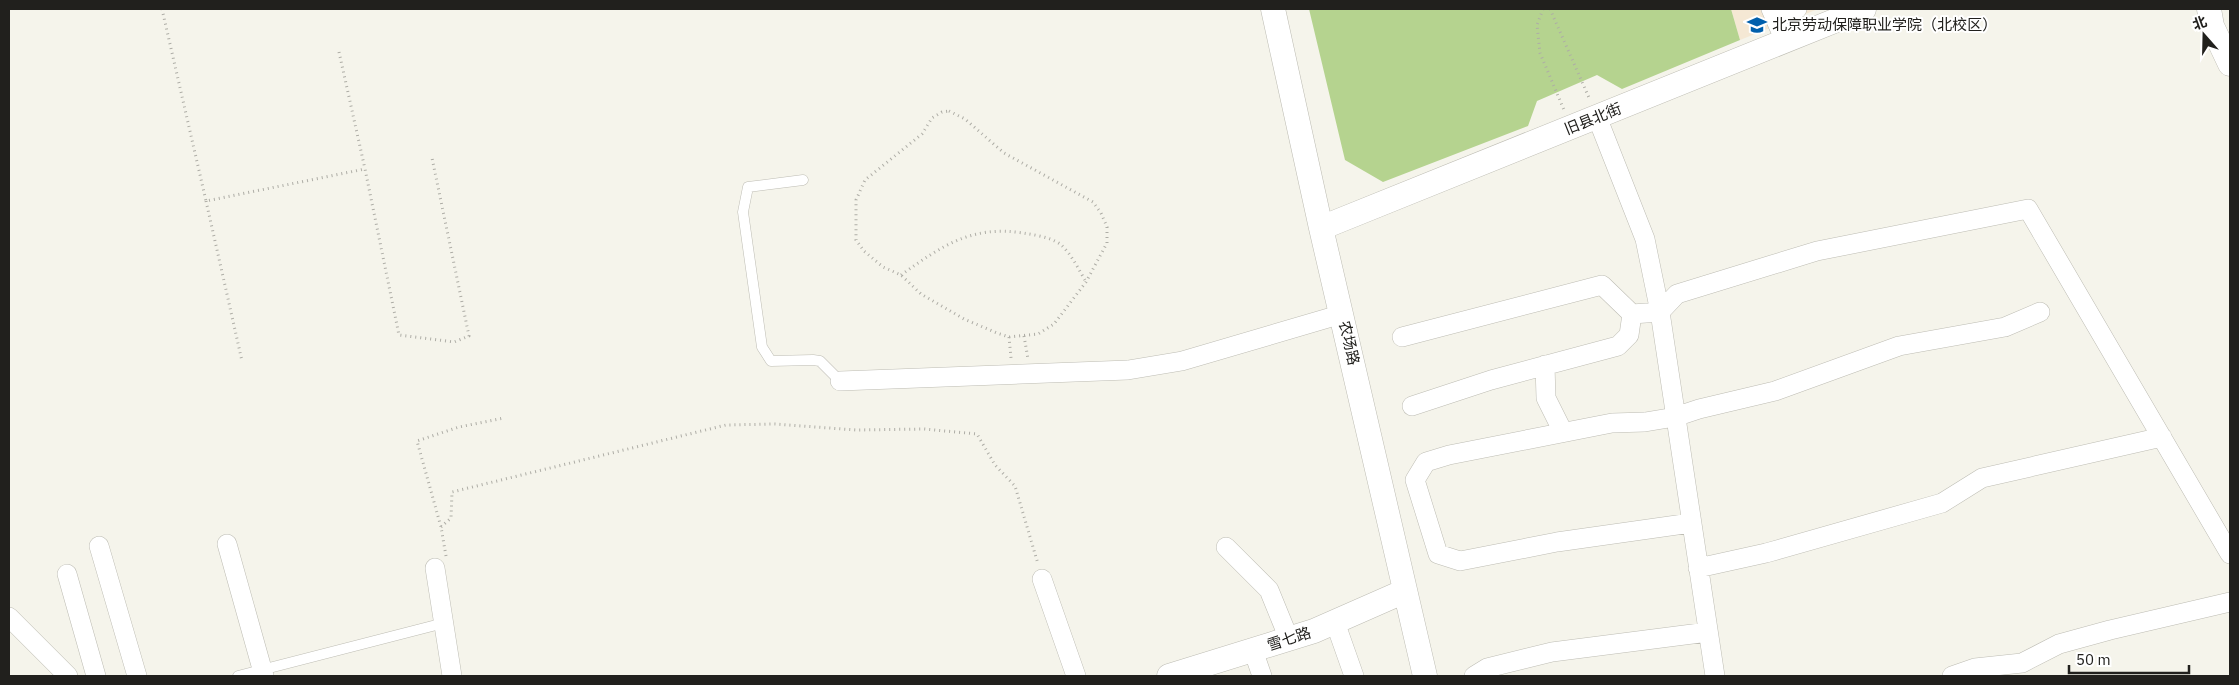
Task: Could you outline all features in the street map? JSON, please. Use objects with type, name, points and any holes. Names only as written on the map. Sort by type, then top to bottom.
[{"type":"street","name":"农场路","points":[[1273,9],[1321,228],[1425,676]]},
{"type":"street","points":[[1785,41],[1773,13],[1797,9]]},
{"type":"street","name":"旧县北街","points":[[1321,228],[1864,9]]},
{"type":"street","points":[[2209,9],[2212,26],[2230,64]]},
{"type":"street","points":[[1597,118],[1645,239],[1660,312],[1715,676]]},
{"type":"street","points":[[1402,337],[1602,285],[1632,314],[1660,312],[1677,294],[1817,251],[2028,208],[2230,554]]},
{"type":"street","points":[[1692,523],[1557,542],[1460,561],[1438,554],[1415,480],[1426,462],[1449,455],[1612,422],[1645,422],[1675,417],[1699,409],[1775,391],[1899,346],[2005,327],[2040,312]]},
{"type":"street","points":[[840,381],[1128,370],[1182,361],[1342,314]]},
{"type":"street","points":[[1412,406],[1545,365],[1618,346],[1629,335],[1632,314]]},
{"type":"street","points":[[1545,365],[1546,398],[1563,432]]},
{"type":"street","points":[[1698,568],[1766,553],[1942,503],[1982,478],[2162,437]]},
{"type":"street","points":[[227,544],[264,673]]},
{"type":"street","points":[[100,546],[137,676]]},
{"type":"street","points":[[1226,547],[1269,590],[1289,638]]},
{"type":"street","points":[[435,568],[452,676]]},
{"type":"street","points":[[67,574],[96,676]]},
{"type":"street","points":[[1042,580],[1076,676]]},
{"type":"street","name":"雪七路","points":[[1168,676],[1335,622],[1405,591]]},
{"type":"street","points":[[1952,676],[1975,668],[2022,663],[2059,644],[2230,602]]},
{"type":"street","points":[[9,617],[68,676]]},
{"type":"street","points":[[1335,622],[1354,676]]},
{"type":"street","points":[[1474,676],[1487,668],[1552,652],[1708,632]]},
{"type":"street","points":[[1253,650],[1262,676]]},
{"type":"lane","points":[[803,180],[748,187],[743,212],[762,347],[771,361],[820,361],[840,381]]},
{"type":"lane","points":[[238,676],[264,673],[444,623]]},
{"type":"path","points":[[162,9],[242,361]]},
{"type":"path","points":[[1543,9],[1537,25],[1540,53],[1571,128]]},
{"type":"path","points":[[1550,9],[1597,118]]},
{"type":"path","points":[[338,52],[365,169],[399,335],[454,342],[469,336],[432,158]]},
{"type":"path","points":[[949,111],[965,119],[1004,153],[1092,202],[1101,213],[1107,226],[1107,243],[1086,282],[1054,324],[1038,334],[1009,337],[964,319],[922,294],[901,275],[884,267],[864,251],[856,240],[856,200],[864,180],[922,134],[932,118],[942,112],[949,111]]},
{"type":"path","points":[[206,201],[365,169]]},
{"type":"path","points":[[901,275],[950,242],[978,232],[1011,231],[1038,235],[1060,244],[1086,282]]},
{"type":"path","points":[[435,568],[446,561],[446,549],[417,442],[459,427],[504,418]]},
{"type":"path","points":[[441,527],[451,518],[452,492],[726,425],[775,424],[829,429],[924,429],[953,431],[977,434],[995,464],[1015,486],[1042,580]]},
{"type":"shaded area","name":"北京劳动保障职业学院（北校区）","points":[[1731,9],[1818,9],[1740,40]]},
{"type":"green space","points":[[1309,9],[1731,9],[1740,40],[1622,89],[1597,75],[1537,101],[1528,126],[1383,182],[1345,160]]},
{"type":"place","name":"北京劳动保障职业学院（北校区）","points":[[1757,25]]}]
